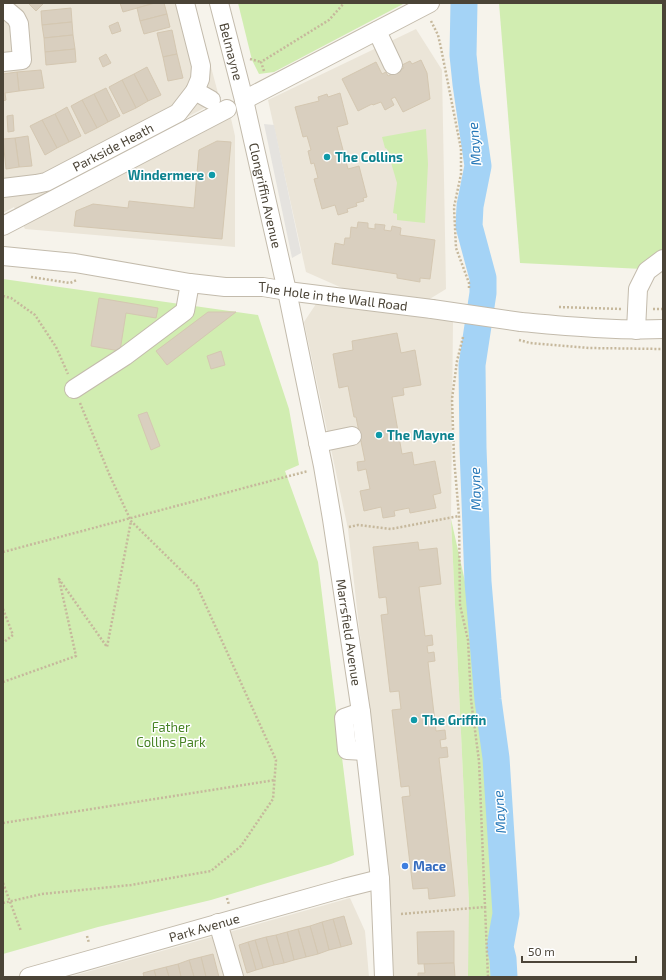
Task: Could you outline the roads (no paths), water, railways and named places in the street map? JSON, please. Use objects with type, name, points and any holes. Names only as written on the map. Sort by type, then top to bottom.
[{"type":"street","points":[[185,3],[201,66],[200,79],[195,91],[211,100]]},
{"type":"street","name":"Belmayne","points":[[219,3],[244,100]]},
{"type":"street","points":[[244,100],[427,5]]},
{"type":"street","points":[[3,7],[16,18],[19,24],[22,60],[3,62]]},
{"type":"street","points":[[376,31],[393,65]]},
{"type":"street","name":"Parkside Heath","points":[[3,188],[36,184],[53,178],[178,114],[195,91]]},
{"type":"street","name":"Clongriffin Avenue","points":[[244,100],[287,292]]},
{"type":"street","points":[[3,226],[227,109]]},
{"type":"street","name":"The Hole in the Wall Road","points":[[3,256],[75,263],[190,283],[225,287],[263,287],[287,292],[432,309],[521,322],[559,326],[636,330],[663,329]]},
{"type":"street","points":[[636,330],[638,289],[647,271],[663,259]]},
{"type":"street","points":[[74,389],[125,356],[185,311],[190,283]]},
{"type":"street","name":"Marrsfield Avenue","points":[[287,292],[323,466],[334,529],[361,712],[380,879],[384,977]]},
{"type":"street","points":[[318,443],[352,436]]},
{"type":"street","name":"Park Avenue","points":[[29,977],[76,971],[218,923],[380,879]]},
{"type":"street","points":[[218,923],[234,977]]},
{"type":"waterway","name":"Mayne","points":[[464,3],[463,55],[478,166],[470,206],[469,226],[483,278],[483,293],[472,365],[473,448],[478,582],[488,700],[496,758],[506,914],[500,947],[503,959],[504,977]]},
{"type":"place","name":"The Collins","points":[[327,157]]},
{"type":"place","name":"Windermere","points":[[212,175]]},
{"type":"place","name":"The Mayne","points":[[379,435]]},
{"type":"place","name":"The Griffin","points":[[414,720]]},
{"type":"place","name":"Mace","points":[[405,866]]},
{"type":"park label","name":"Father Collins Park","points":[[171,734]]}]
